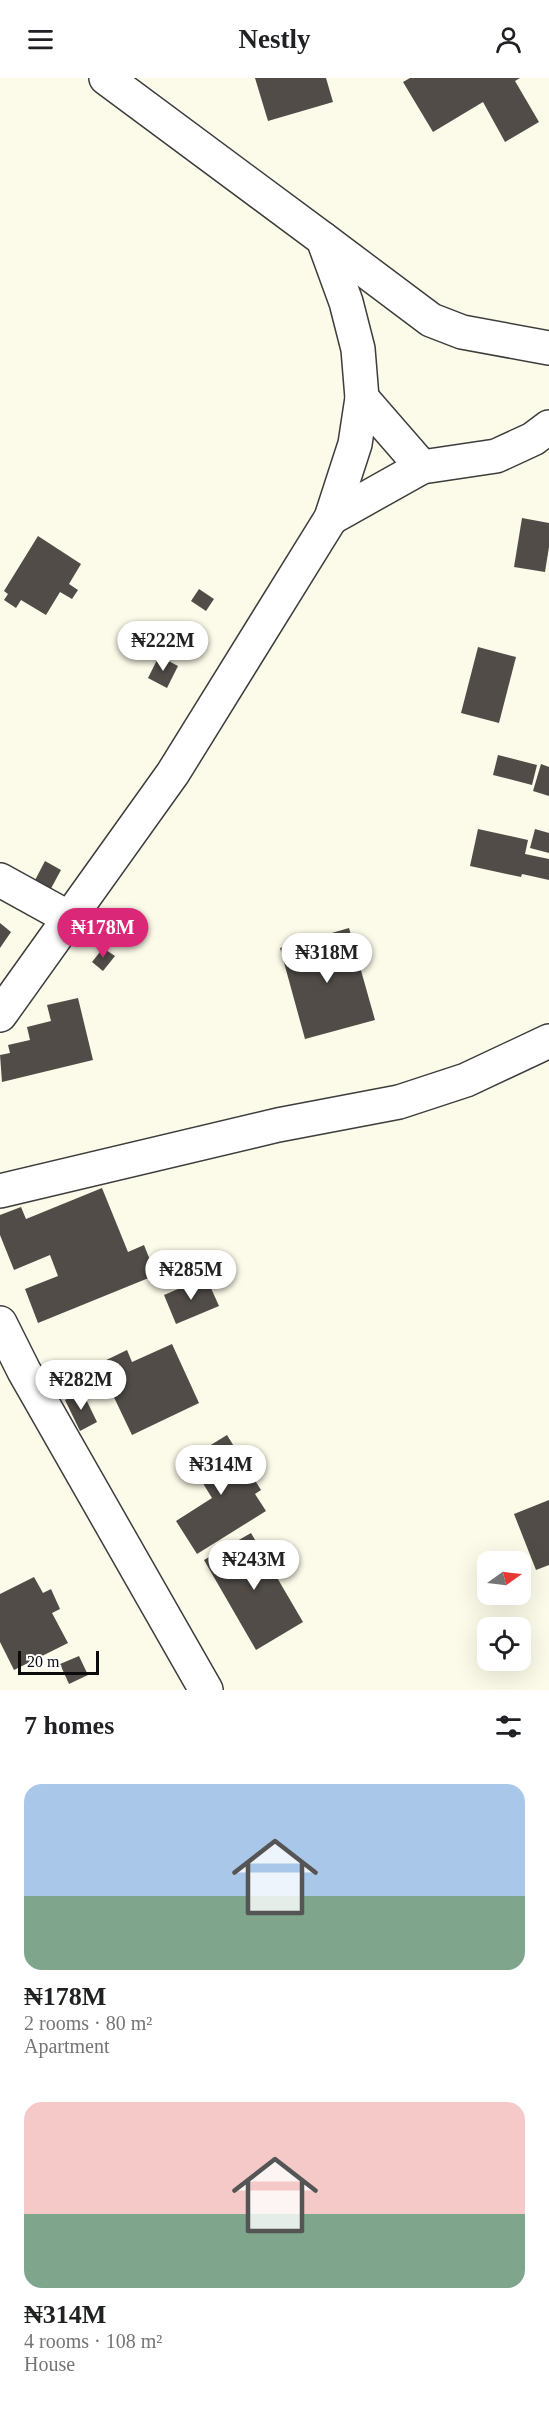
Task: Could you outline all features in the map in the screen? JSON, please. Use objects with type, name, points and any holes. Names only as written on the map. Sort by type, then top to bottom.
[{"type":"street","points":[[106,78],[431,320],[462,332],[549,348]]},
{"type":"street","points":[[0,1015],[173,773],[331,518],[355,444],[362,398],[358,349],[346,302],[323,239]]},
{"type":"street","points":[[362,398],[422,467]]},
{"type":"street","points":[[331,518],[422,467],[496,456],[533,439],[549,427]]},
{"type":"street","points":[[0,880],[69,918]]},
{"type":"street","points":[[0,1191],[278,1125],[399,1102],[466,1080],[549,1041]]},
{"type":"street","points":[[0,1323],[24,1371],[206,1690]]},
{"type":"building","points":[[255,78],[326,78],[333,102],[268,121]]},
{"type":"building","points":[[410,78],[520,78],[515,81],[539,122],[505,142],[483,102],[433,132],[403,82]]},
{"type":"building","points":[[522,518],[549,523],[549,547],[545,572],[514,567]]},
{"type":"building","points":[[38,536],[81,564],[69,584],[78,590],[72,599],[60,592],[46,615],[21,600],[16,608],[4,600],[8,594],[4,591]]},
{"type":"building","points":[[199,589],[214,599],[206,611],[191,601]]},
{"type":"building","points":[[478,647],[516,657],[499,723],[461,713]]},
{"type":"building","points":[[159,656],[178,666],[167,688],[148,678]]},
{"type":"building","points":[[498,755],[537,765],[532,785],[493,775]]},
{"type":"building","points":[[541,764],[549,767],[549,796],[533,791]]},
{"type":"building","points":[[478,829],[528,840],[525,854],[549,859],[549,880],[522,874],[521,877],[470,866]]},
{"type":"building","points":[[535,829],[549,833],[549,853],[530,848]]},
{"type":"building","points":[[45,861],[61,870],[48,894],[32,886]]},
{"type":"building","points":[[0,923],[11,932],[0,948]]},
{"type":"building","points":[[349,928],[375,1020],[305,1039],[280,948]]},
{"type":"building","points":[[103,948],[115,956],[103,971],[92,962]]},
{"type":"building","points":[[78,998],[93,1060],[2,1082],[0,1055],[10,1053],[8,1045],[30,1040],[27,1027],[51,1021],[47,1005]]},
{"type":"building","points":[[102,1188],[128,1252],[144,1245],[156,1275],[38,1323],[25,1289],[58,1276],[50,1255],[14,1270],[0,1235],[0,1215],[21,1207],[26,1219]]},
{"type":"building","points":[[206,1277],[219,1306],[176,1324],[164,1295]]},
{"type":"building","points":[[172,1344],[199,1403],[132,1435],[98,1364],[127,1350],[132,1362]]},
{"type":"building","points":[[82,1391],[97,1422],[80,1431],[65,1400]]},
{"type":"building","points":[[227,1435],[261,1490],[255,1494],[266,1511],[197,1554],[176,1521],[212,1498],[188,1459]]},
{"type":"building","points":[[549,1500],[549,1565],[536,1570],[531,1551],[529,1551],[514,1514]]},
{"type":"building","points":[[251,1533],[303,1622],[256,1650],[204,1560]]},
{"type":"building","points":[[34,1577],[43,1593],[51,1589],[60,1609],[52,1613],[68,1643],[14,1670],[0,1642],[0,1594]]},
{"type":"building","points":[[79,1656],[88,1675],[69,1684],[60,1664]]}]
